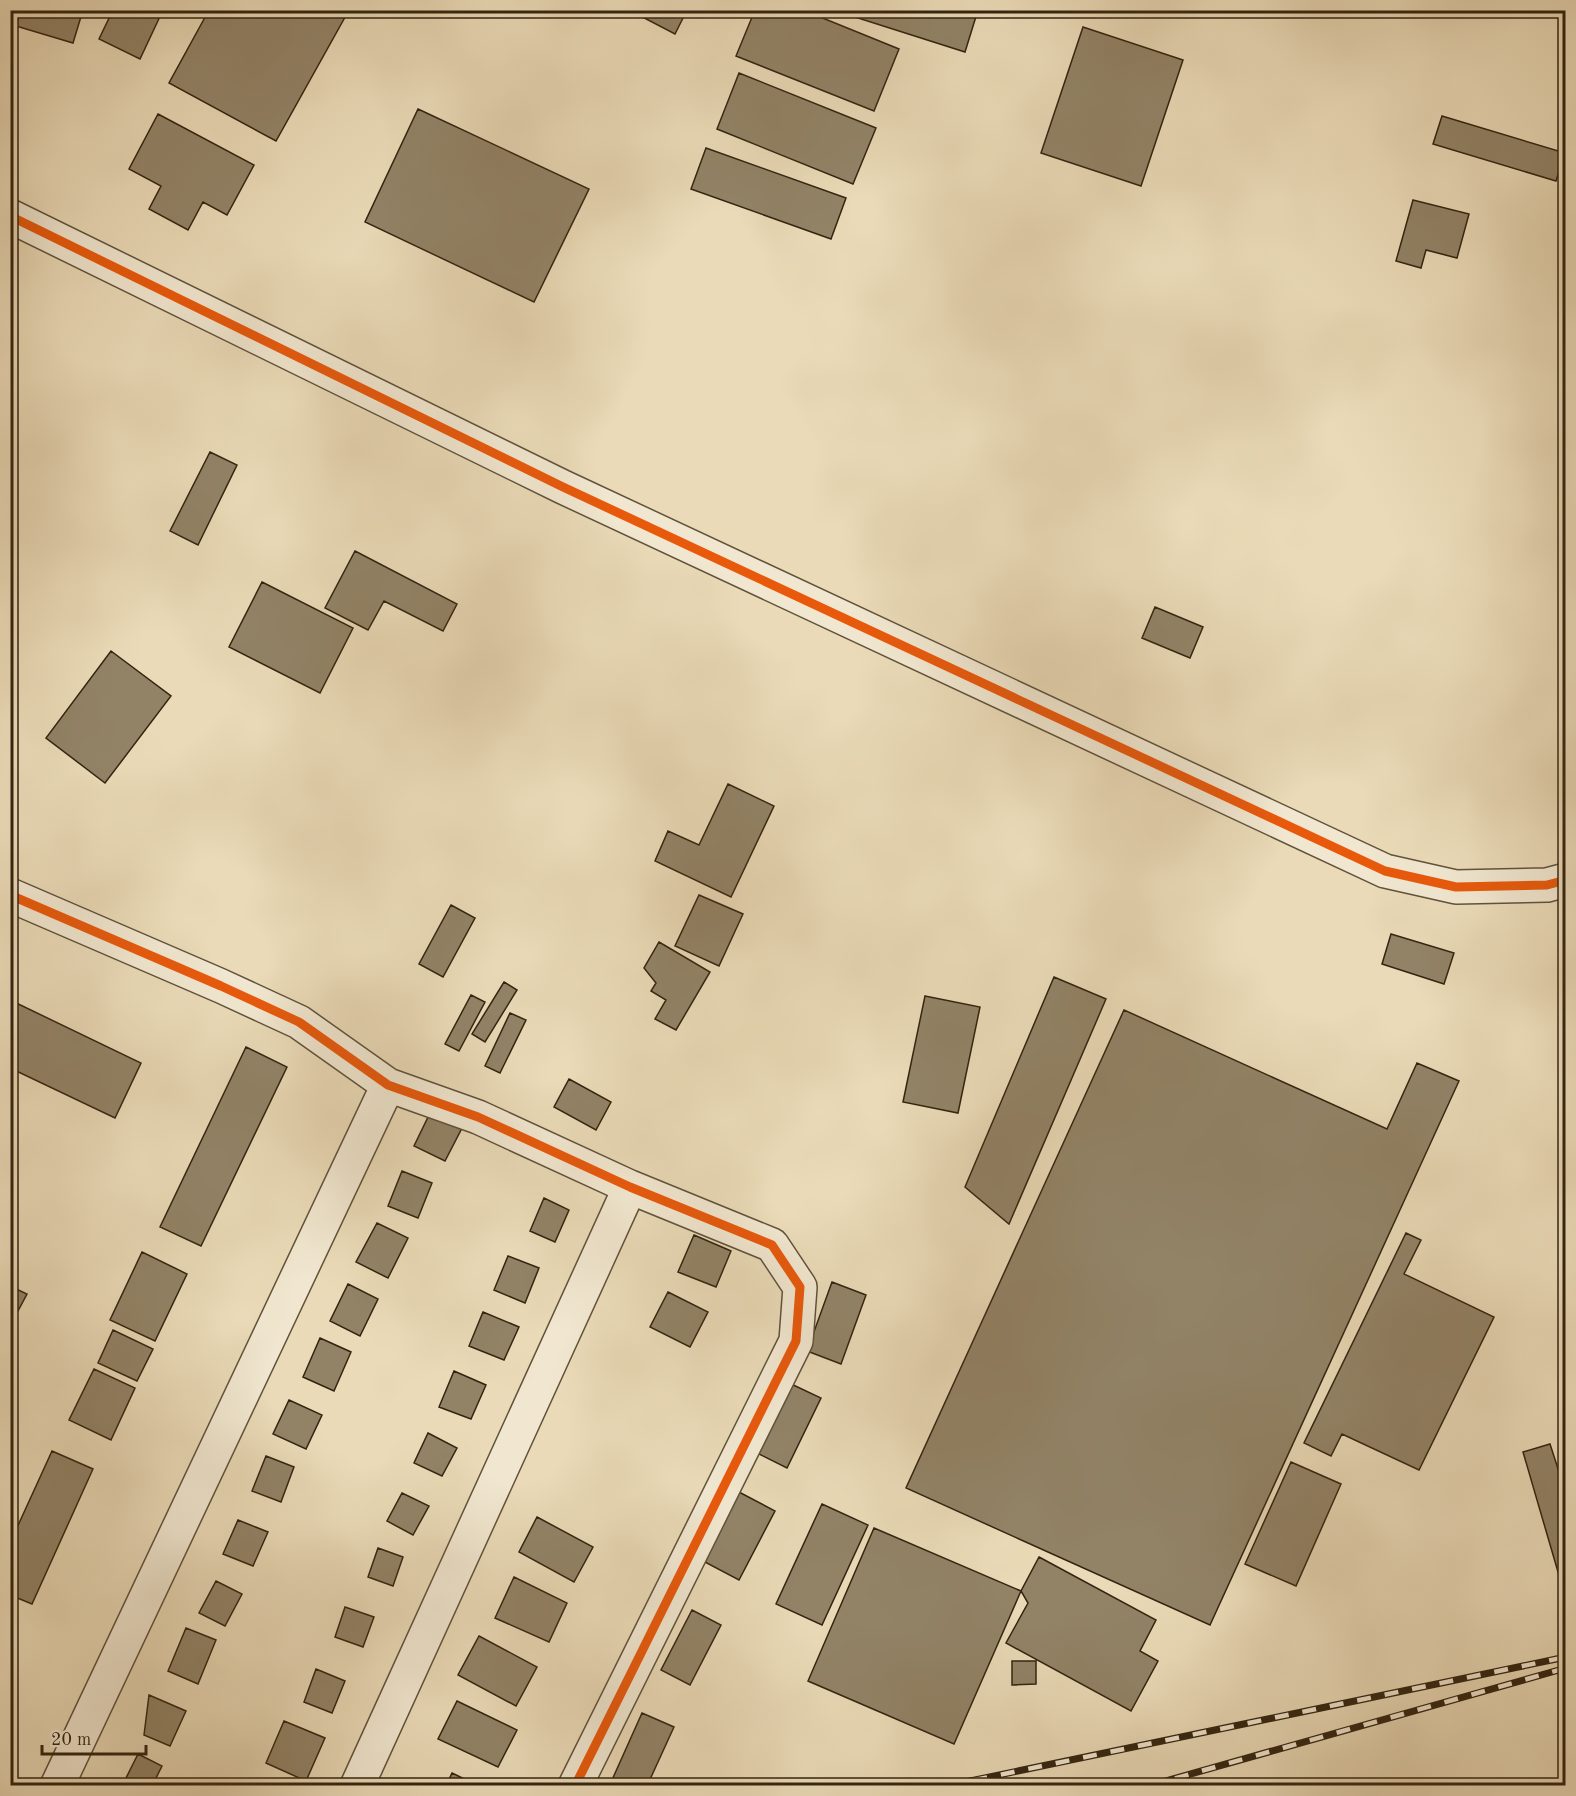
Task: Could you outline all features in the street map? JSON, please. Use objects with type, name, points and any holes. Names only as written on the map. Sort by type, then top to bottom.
[{"type":"street","points":[[10,216],[563,487],[1385,871],[1456,887],[1547,885],[1566,880]]},
{"type":"street","points":[[10,895],[299,1022],[388,1085],[478,1117],[630,1187],[772,1245],[800,1287],[796,1341],[575,1785]]},
{"type":"street","points":[[57,1785],[388,1085]]},
{"type":"street","points":[[357,1785],[630,1187]]},
{"type":"building","points":[[21,10],[83,10],[73,43],[16,26]]},
{"type":"building","points":[[113,10],[163,10],[140,59],[99,39]]},
{"type":"building","points":[[209,10],[349,10],[276,141],[169,83]]},
{"type":"building","points":[[629,10],[687,10],[675,34]]},
{"type":"building","points":[[755,10],[803,10],[899,49],[874,111],[736,56]]},
{"type":"building","points":[[833,10],[978,10],[965,52]]},
{"type":"building","points":[[1083,27],[1183,60],[1141,186],[1041,153]]},
{"type":"building","points":[[739,73],[876,128],[853,184],[717,129]]},
{"type":"building","points":[[418,109],[589,189],[534,302],[365,222]]},
{"type":"building","points":[[158,114],[254,165],[227,215],[203,202],[188,230],[149,209],[161,186],[129,169]]},
{"type":"building","points":[[1442,116],[1565,153],[1556,181],[1433,144]]},
{"type":"building","points":[[706,148],[846,198],[831,239],[691,189]]},
{"type":"building","points":[[1413,200],[1469,214],[1457,258],[1426,250],[1421,268],[1396,261]]},
{"type":"building","points":[[210,452],[237,465],[198,545],[170,531]]},
{"type":"building","points":[[355,551],[457,604],[443,631],[384,601],[368,630],[325,608]]},
{"type":"building","points":[[262,582],[353,628],[320,693],[229,647]]},
{"type":"building","points":[[1155,607],[1203,627],[1190,658],[1142,638]]},
{"type":"building","points":[[111,651],[171,696],[105,783],[46,738]]},
{"type":"building","points":[[728,784],[774,806],[731,897],[655,861],[668,831],[699,845]]},
{"type":"building","points":[[699,895],[743,914],[719,966],[675,946]]},
{"type":"building","points":[[451,905],[475,918],[443,977],[419,964]]},
{"type":"building","points":[[1391,934],[1454,953],[1444,984],[1382,964]]},
{"type":"building","points":[[659,942],[710,972],[676,1030],[655,1019],[666,1000],[651,991],[656,983],[644,968]]},
{"type":"building","points":[[1054,977],[1106,999],[1009,1224],[965,1187]]},
{"type":"building","points":[[504,982],[517,990],[485,1042],[472,1034]]},
{"type":"building","points":[[471,995],[485,1002],[459,1051],[445,1044]]},
{"type":"building","points":[[925,996],[980,1007],[958,1113],[903,1102]]},
{"type":"building","points":[[10,1000],[141,1063],[115,1118],[10,1068]]},
{"type":"building","points":[[1124,1010],[1387,1129],[1417,1063],[1459,1081],[1210,1625],[906,1488]]},
{"type":"building","points":[[510,1013],[526,1020],[500,1073],[485,1066]]},
{"type":"building","points":[[246,1047],[287,1067],[201,1246],[160,1227]]},
{"type":"building","points":[[569,1079],[611,1102],[596,1130],[554,1107]]},
{"type":"building","points":[[430,1113],[462,1128],[445,1161],[414,1146]]},
{"type":"building","points":[[402,1171],[432,1183],[418,1218],[388,1206]]},
{"type":"building","points":[[544,1198],[569,1210],[555,1242],[530,1231]]},
{"type":"building","points":[[377,1223],[408,1238],[388,1278],[356,1262]]},
{"type":"building","points":[[1406,1233],[1421,1240],[1404,1274],[1494,1317],[1419,1470],[1342,1434],[1331,1456],[1304,1443]]},
{"type":"building","points":[[694,1235],[731,1251],[716,1287],[678,1272]]},
{"type":"building","points":[[142,1252],[187,1274],[155,1341],[110,1320]]},
{"type":"building","points":[[508,1256],[539,1268],[525,1303],[494,1290]]},
{"type":"building","points":[[832,1282],[866,1295],[841,1364],[807,1351]]},
{"type":"building","points":[[348,1284],[378,1299],[360,1336],[330,1321]]},
{"type":"building","points":[[10,1286],[27,1294],[10,1326]]},
{"type":"building","points":[[668,1292],[708,1312],[690,1347],[650,1327]]},
{"type":"building","points":[[483,1312],[519,1327],[504,1360],[469,1346]]},
{"type":"building","points":[[113,1330],[153,1349],[137,1381],[98,1363]]},
{"type":"building","points":[[320,1338],[351,1352],[334,1391],[303,1377]]},
{"type":"building","points":[[94,1369],[135,1388],[111,1440],[69,1420]]},
{"type":"building","points":[[454,1371],[486,1385],[471,1419],[439,1407]]},
{"type":"building","points":[[787,1382],[821,1398],[787,1468],[753,1451]]},
{"type":"building","points":[[289,1400],[322,1415],[306,1449],[273,1434]]},
{"type":"building","points":[[428,1433],[457,1448],[442,1476],[414,1463]]},
{"type":"building","points":[[1550,1444],[1561,1478],[1566,1477],[1566,1588],[1563,1589],[1523,1452]]},
{"type":"building","points":[[52,1451],[93,1469],[32,1604],[10,1595],[10,1543]]},
{"type":"building","points":[[266,1456],[294,1467],[281,1502],[252,1491]]},
{"type":"building","points":[[1291,1462],[1341,1484],[1296,1586],[1245,1564]]},
{"type":"building","points":[[737,1491],[775,1511],[739,1580],[701,1560]]},
{"type":"building","points":[[402,1493],[429,1506],[413,1535],[387,1521]]},
{"type":"building","points":[[822,1504],[868,1525],[822,1625],[776,1604]]},
{"type":"building","points":[[537,1517],[593,1547],[574,1582],[519,1552]]},
{"type":"building","points":[[238,1520],[268,1532],[253,1566],[223,1554]]},
{"type":"building","points":[[874,1528],[1021,1591],[954,1744],[808,1681]]},
{"type":"building","points":[[378,1548],[403,1557],[393,1586],[368,1577]]},
{"type":"building","points":[[1039,1557],[1156,1620],[1140,1651],[1158,1661],[1131,1711],[1006,1643],[1028,1603],[1021,1591]]},
{"type":"building","points":[[514,1577],[567,1603],[549,1642],[495,1618]]},
{"type":"building","points":[[216,1581],[242,1594],[225,1626],[199,1613]]},
{"type":"building","points":[[345,1607],[374,1617],[363,1647],[335,1637]]},
{"type":"building","points":[[692,1610],[721,1625],[690,1685],[661,1670]]},
{"type":"building","points":[[186,1628],[216,1640],[198,1684],[168,1671]]},
{"type":"building","points":[[479,1636],[537,1667],[516,1706],[458,1675]]},
{"type":"building","points":[[1012,1661],[1036,1661],[1036,1684],[1012,1685]]},
{"type":"building","points":[[316,1669],[345,1681],[332,1713],[304,1702]]},
{"type":"building","points":[[149,1695],[186,1711],[170,1746],[144,1735]]},
{"type":"building","points":[[457,1701],[517,1730],[498,1767],[438,1739]]},
{"type":"building","points":[[642,1713],[674,1727],[647,1786],[625,1786],[612,1780]]},
{"type":"building","points":[[284,1721],[325,1738],[306,1781],[266,1763]]},
{"type":"building","points":[[138,1754],[162,1766],[152,1786],[122,1786]]},
{"type":"building","points":[[452,1773],[479,1786],[446,1786]]},
{"type":"railway","points":[[946,1786],[1566,1657]]},
{"type":"railway","points":[[1148,1786],[1566,1668]]},
{"type":"cycle path","points":[[10,216],[563,487],[1385,871],[1456,887],[1547,885],[1566,880]]},
{"type":"cycle path","points":[[10,895],[299,1022],[388,1085],[478,1117],[630,1187],[772,1245],[800,1287],[796,1341],[575,1786]]}]
